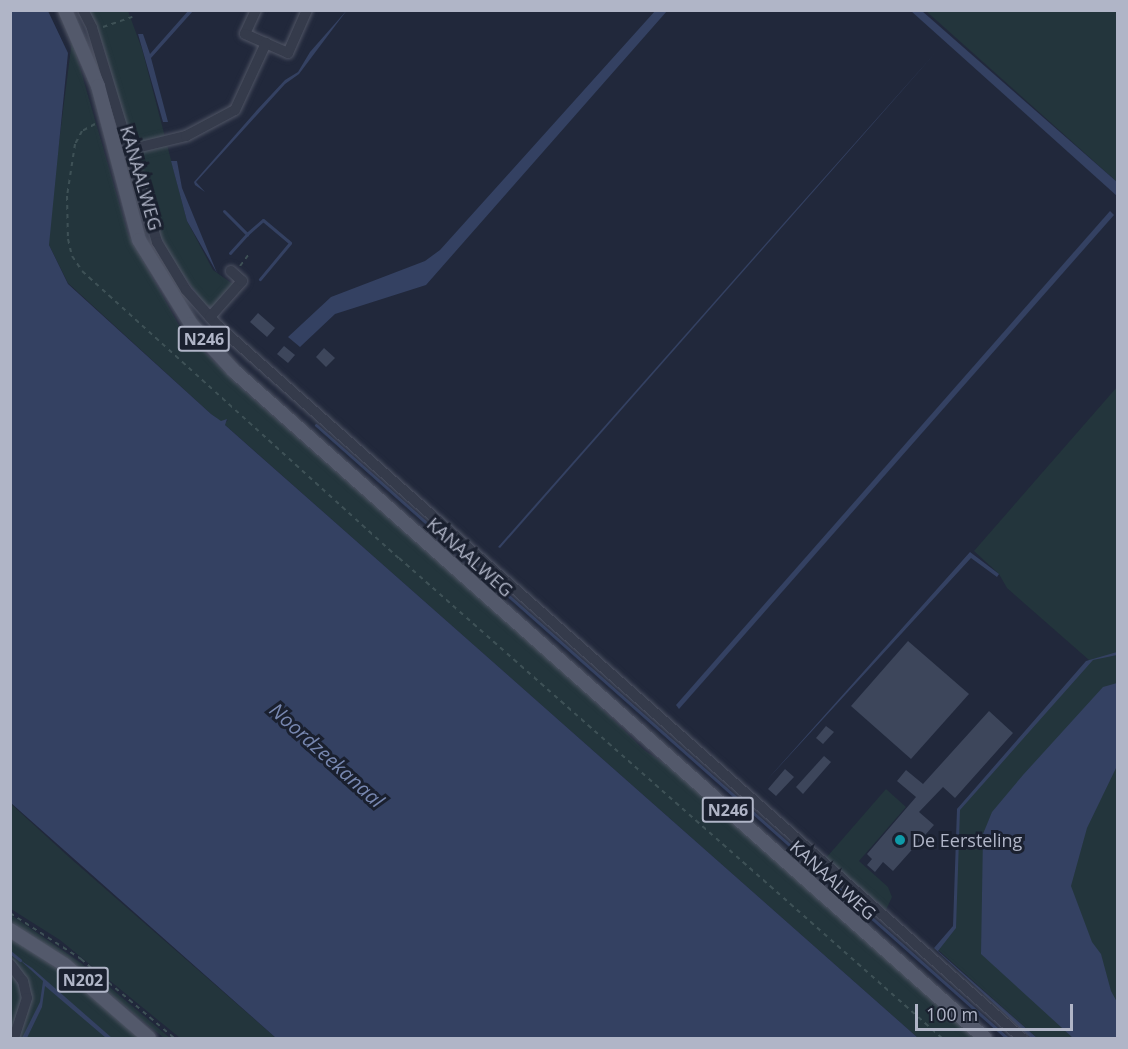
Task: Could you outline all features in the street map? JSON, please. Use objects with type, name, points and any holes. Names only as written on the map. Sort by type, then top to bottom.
[{"type":"main road","name":"KANAALWEG","points":[[65,10],[98,86],[139,240],[191,324],[234,371],[985,1038]]},
{"type":"main road","name":"N202","points":[[10,930],[65,965],[150,1038]]},
{"type":"street","points":[[83,10],[93,30],[157,242],[186,290],[210,317],[1022,1038]]},
{"type":"street","points":[[256,10],[245,34],[288,54],[308,10]]},
{"type":"street","points":[[128,150],[186,136],[236,110],[266,43]]},
{"type":"street","points":[[210,317],[242,281],[232,272]]},
{"type":"street","points":[[10,964],[23,981],[27,998],[14,1038]]},
{"type":"path","points":[[93,30],[132,17]]},
{"type":"path","points":[[106,121],[82,131],[71,163],[68,239],[72,256],[82,271],[399,558],[942,1038]]},
{"type":"path","points":[[232,272],[249,254]]},
{"type":"path","points":[[10,913],[81,959],[174,1038]]},
{"type":"shaded area","points":[[88,11],[128,11],[142,49],[187,221],[213,270],[234,285],[212,308],[205,305],[173,261],[155,225],[103,45]]},
{"type":"shaded area","points":[[926,11],[1117,11],[1117,182]]},
{"type":"shaded area","points":[[72,40],[128,234],[181,329],[238,385],[580,687],[644,750],[676,771],[976,1038],[918,1038],[224,424],[228,420],[221,422],[211,414],[68,283],[49,245],[49,221]]},
{"type":"shaded area","points":[[1117,387],[1117,1038],[1037,1038],[936,948],[955,927],[957,809],[1089,660],[1007,588],[999,574],[974,551]]},
{"type":"shaded area","points":[[886,789],[906,807],[859,861],[888,887],[892,897],[886,910],[826,858]]},
{"type":"shaded area","points":[[10,803],[276,1038],[180,1038],[60,940],[11,909]]},
{"type":"shaded area","points":[[11,915],[81,963],[170,1038],[164,1038],[65,958],[11,922]]},
{"type":"shaded area","points":[[10,937],[69,977],[141,1038],[18,1038],[31,1000],[25,976],[11,959]]},
{"type":"shaded area","points":[[11,971],[23,996],[11,1036],[12,995]]},
{"type":"water","points":[[347,10],[299,74],[285,84],[196,182],[205,192],[195,185],[194,182],[257,110],[285,80],[298,72],[310,52]]},
{"type":"water","name":"Noordzeekanaal","points":[[10,11],[48,11],[68,53],[49,245],[68,284],[211,414],[221,421],[227,419],[225,425],[918,1038],[276,1038],[11,803]]},
{"type":"water","points":[[188,11],[193,11],[151,58],[168,122],[163,122],[138,34],[143,34],[150,54]]},
{"type":"water","points":[[655,11],[667,11],[426,285],[335,314],[300,347],[288,337],[331,297],[425,261],[440,250]]},
{"type":"water","points":[[911,11],[922,11],[1117,182],[1117,196]]},
{"type":"water","points":[[936,52],[500,548],[498,547],[784,223]]},
{"type":"water","points":[[171,161],[177,161],[182,188],[217,273],[187,221]]},
{"type":"water","points":[[1110,211],[1114,215],[679,709],[676,705]]},
{"type":"water","points":[[970,552],[999,574],[997,577],[971,558],[766,781]]},
{"type":"water","points":[[1117,652],[1117,655],[1093,660],[960,810],[956,928],[938,951],[1037,1038],[1031,1038],[934,948],[953,926],[957,809],[1086,661]]},
{"type":"water","points":[[1117,683],[1117,766],[1087,828],[1071,886],[1092,942],[1101,954],[1111,991],[1117,1002],[1117,1038],[1073,1038],[981,954],[983,834],[992,812],[1023,775],[1103,687]]},
{"type":"water","points":[[20,960],[112,1038],[106,1038],[45,986],[42,1007],[27,1038],[22,1038],[40,1002],[43,981]]},
{"type":"building","points":[[258,313],[275,328],[267,337],[250,322]]},
{"type":"building","points":[[284,346],[295,355],[288,363],[277,354]]},
{"type":"building","points":[[324,348],[335,358],[326,367],[316,357]]},
{"type":"building","points":[[908,641],[969,694],[911,759],[851,706]]},
{"type":"building","points":[[989,711],[1013,733],[955,798],[943,787],[919,812],[934,825],[893,871],[883,862],[875,872],[867,865],[872,859],[867,854],[916,797],[897,781],[906,770],[923,784]]},
{"type":"building","points":[[826,726],[834,732],[823,744],[816,738]]},
{"type":"building","points":[[824,756],[831,762],[803,794],[796,787]]},
{"type":"building","points":[[785,769],[794,777],[776,796],[768,789]]},
{"type":"waterway","points":[[224,211],[247,234],[263,220],[290,243],[260,279]]},
{"type":"waterway","points":[[230,253],[247,234]]},
{"type":"waterway","points":[[316,425],[1007,1038]]},
{"type":"waterway","points":[[10,952],[20,960]]},
{"type":"place","name":"De Eersteling","points":[[900,840]]}]
